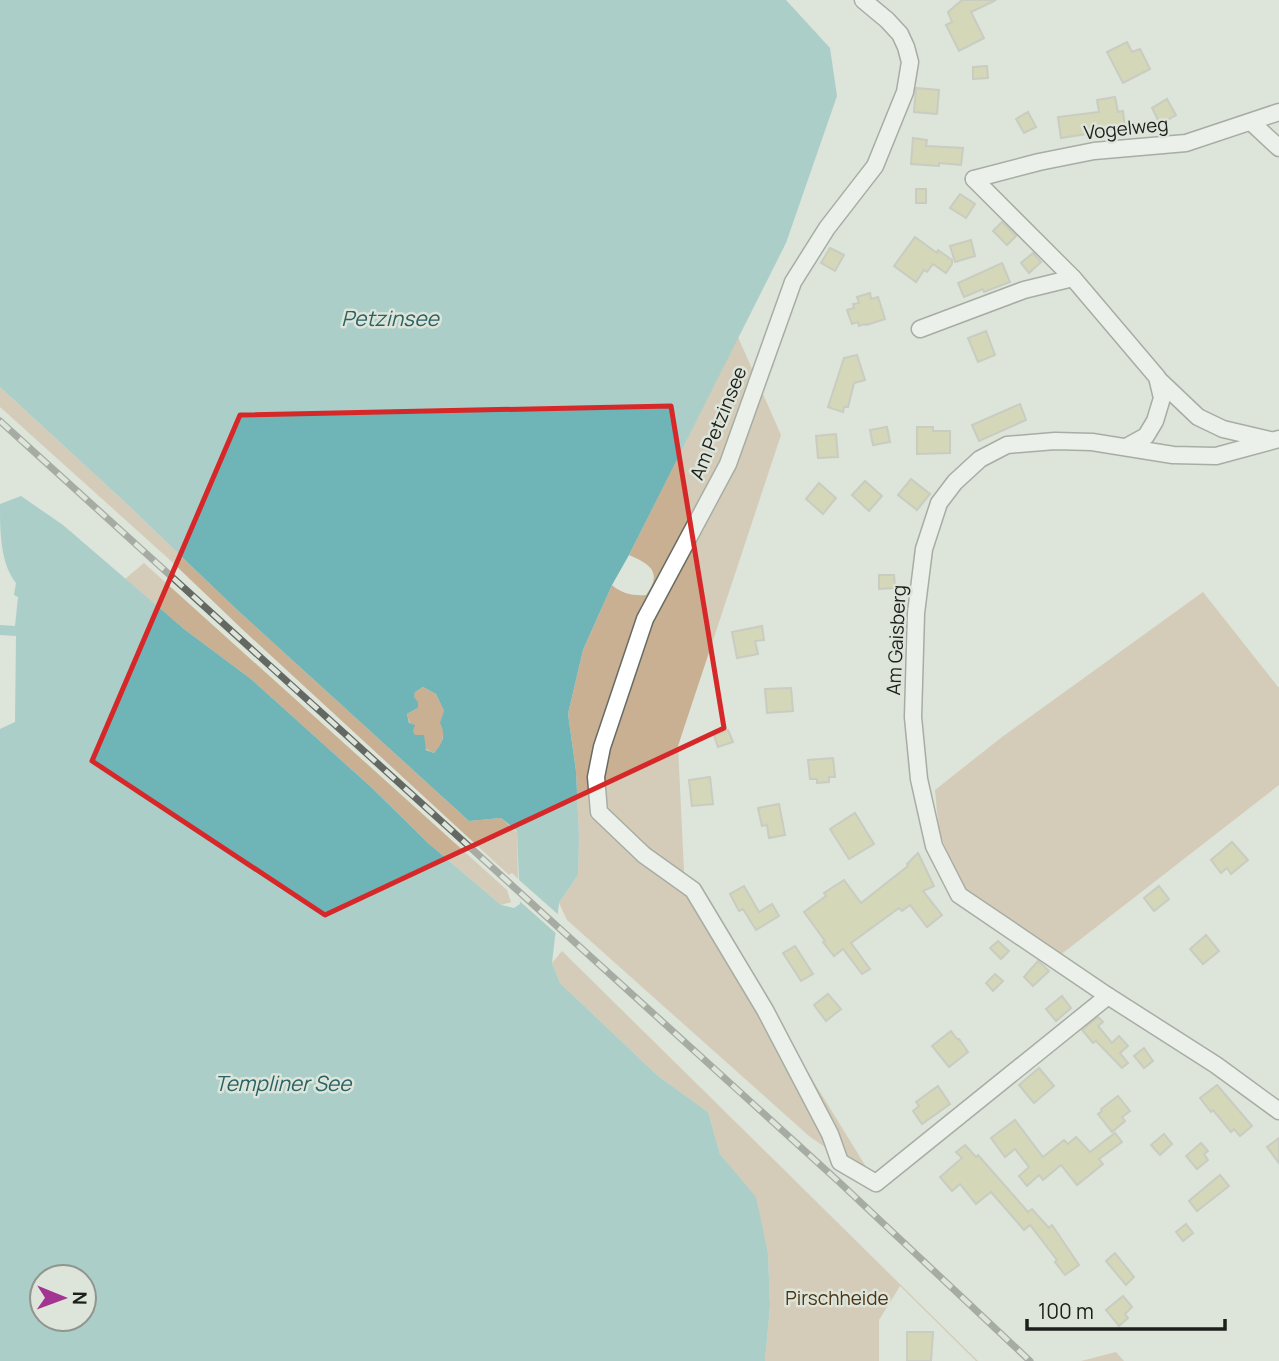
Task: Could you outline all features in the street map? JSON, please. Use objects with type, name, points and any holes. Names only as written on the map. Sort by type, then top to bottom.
[{"type":"street","name":"Am Petzinsee","points":[[863,0],[900,34],[906,47],[910,62],[905,92],[875,166],[827,228],[793,282],[728,464],[645,619],[602,747],[596,778],[599,812],[644,855],[693,890],[765,1010],[830,1134],[840,1162],[876,1182],[1108,996]]},
{"type":"street","name":"Vogelweg","points":[[1073,278],[974,179],[1094,151],[1186,143],[1279,112]]},
{"type":"street","points":[[1251,122],[1279,148]]},
{"type":"street","points":[[920,329],[1024,290],[1073,278],[1157,377],[1198,417],[1223,429],[1276,440]]},
{"type":"street","points":[[1126,447],[1146,436],[1155,421],[1162,398],[1157,377]]},
{"type":"street","name":"Am Gaisberg","points":[[1276,440],[1216,456],[1173,455],[1092,442],[1055,441],[1007,445],[981,459],[955,482],[939,503],[923,549],[916,613],[913,718],[919,779],[934,846],[959,895],[1216,1065],[1279,1111]]},
{"type":"highlighted area","points":[[671,406],[724,728],[325,915],[92,761],[240,415]]},
{"type":"green space","points":[[738,337],[781,435],[678,746],[684,871],[876,1183],[809,1136],[567,920],[559,903],[578,875],[576,771],[568,714],[583,650],[612,585],[637,595],[646,595],[651,587],[654,575],[652,570],[629,555]]},
{"type":"green space","points":[[0,387],[234,607],[469,821],[501,818],[517,832],[518,879],[512,873],[509,875],[171,561],[0,407]]},
{"type":"green space","points":[[144,563],[507,890],[511,902],[501,905],[428,843],[371,787],[251,679],[184,629],[125,579]]},
{"type":"green space","points":[[1203,592],[1279,688],[1279,785],[1059,956],[962,886],[939,832],[935,790],[1002,737]]},
{"type":"green space","points":[[423,687],[436,694],[444,711],[441,746],[434,753],[416,738],[407,714],[418,708],[413,697],[415,692]]},
{"type":"green space","name":"Pirschheide","points":[[562,951],[978,1361],[900,1286],[879,1320],[879,1361],[765,1361],[770,1306],[768,1253],[755,1197],[720,1154],[708,1112],[658,1076],[560,983],[552,963]]},
{"type":"green space","points":[[1116,1352],[1124,1361],[1081,1361]]},
{"type":"water","points":[[0,0],[786,0],[830,48],[837,96],[786,243],[612,585],[583,650],[568,714],[576,771],[578,875],[559,903],[552,963],[560,983],[658,1076],[708,1112],[720,1154],[756,1197],[768,1253],[770,1306],[765,1361],[0,1361],[0,729],[15,722],[16,636],[0,635],[0,625],[15,626],[18,597],[14,595],[16,583],[4,556],[0,504],[21,496],[63,525],[184,629],[251,679],[371,787],[428,843],[501,905],[514,908],[520,904],[517,831],[501,818],[469,821],[234,607],[0,387]],"holes":[[[423,687],[436,694],[444,711],[440,723],[443,739],[434,753],[426,750],[424,735],[415,735],[415,725],[409,723],[407,714],[418,708],[415,692]]]},
{"type":"pier","points":[[518,879],[561,917],[559,936],[516,898],[515,881]]},
{"type":"building","points":[[962,0],[996,0],[971,12],[984,38],[959,51],[946,25],[952,22],[948,12]]},
{"type":"building","points":[[1127,42],[1132,52],[1140,49],[1150,69],[1123,83],[1107,52]]},
{"type":"building","points":[[987,66],[988,78],[973,79],[973,67]]},
{"type":"building","points":[[916,88],[939,90],[937,114],[914,112]]},
{"type":"building","points":[[1115,97],[1118,112],[1123,111],[1125,128],[1061,138],[1058,117],[1099,112],[1097,100]]},
{"type":"building","points":[[1167,99],[1176,115],[1160,124],[1152,108]]},
{"type":"building","points":[[1028,112],[1036,127],[1024,133],[1016,119]]},
{"type":"building","points":[[913,138],[927,140],[926,146],[963,148],[961,165],[911,164]]},
{"type":"building","points":[[916,189],[926,189],[926,203],[916,203]]},
{"type":"building","points":[[960,194],[975,204],[966,218],[950,208]]},
{"type":"building","points":[[1002,222],[1016,236],[1007,245],[993,231]]},
{"type":"building","points":[[915,237],[952,260],[946,273],[933,264],[927,272],[924,270],[916,282],[894,266]]},
{"type":"building","points":[[971,240],[975,256],[955,262],[950,246]]},
{"type":"building","points":[[830,248],[844,255],[835,271],[821,263]]},
{"type":"building","points":[[1033,253],[1041,262],[1029,273],[1021,263]]},
{"type":"building","points":[[1002,263],[1010,282],[964,297],[958,283]]},
{"type":"building","points":[[870,293],[871,299],[878,297],[885,319],[866,325],[859,326],[858,322],[852,324],[847,310],[854,308],[853,304],[859,303],[857,297]]},
{"type":"building","points":[[986,331],[995,355],[978,362],[968,338]]},
{"type":"building","points":[[857,355],[865,380],[854,383],[848,407],[844,407],[843,412],[828,407],[844,358]]},
{"type":"building","points":[[1020,404],[1026,420],[979,441],[972,425]]},
{"type":"building","points":[[887,427],[890,442],[873,445],[870,430]]},
{"type":"building","points":[[917,427],[950,431],[950,453],[917,454]]},
{"type":"building","points":[[836,434],[838,457],[818,458],[816,436]]},
{"type":"building","points":[[911,479],[930,494],[917,510],[898,495]]},
{"type":"building","points":[[865,481],[882,496],[869,511],[852,495]]},
{"type":"building","points":[[819,483],[836,498],[823,514],[806,499]]},
{"type":"building","points":[[879,575],[894,575],[895,588],[879,589]]},
{"type":"building","points":[[762,626],[764,640],[755,641],[758,654],[737,658],[732,632]]},
{"type":"building","points":[[791,688],[793,711],[767,713],[765,689]]},
{"type":"building","points":[[728,730],[733,742],[718,747],[714,735]]},
{"type":"building","points":[[833,758],[835,777],[829,777],[829,782],[817,783],[817,779],[810,779],[808,760]]},
{"type":"building","points":[[710,777],[713,804],[692,806],[689,780]]},
{"type":"building","points":[[779,804],[785,835],[769,838],[767,825],[762,826],[758,808]]},
{"type":"building","points":[[855,813],[874,844],[849,859],[830,829]]},
{"type":"building","points":[[1232,842],[1248,860],[1231,874],[1227,868],[1221,873],[1211,860]]},
{"type":"building","points":[[918,853],[934,886],[923,891],[942,915],[927,927],[910,905],[902,911],[899,908],[851,943],[870,969],[862,974],[843,949],[834,956],[804,912],[826,896],[824,893],[844,880],[861,903],[908,866]]},
{"type":"building","points":[[744,886],[759,912],[772,904],[779,916],[756,930],[743,909],[739,911],[730,894]]},
{"type":"building","points":[[1159,886],[1169,899],[1154,911],[1144,898]]},
{"type":"building","points":[[1206,935],[1219,951],[1203,964],[1190,949]]},
{"type":"building","points":[[998,941],[1009,951],[1001,959],[990,948]]},
{"type":"building","points":[[795,946],[813,974],[801,981],[783,953]]},
{"type":"building","points":[[1038,961],[1049,971],[1033,986],[1024,977]]},
{"type":"building","points":[[995,974],[1003,981],[993,991],[986,983]]},
{"type":"building","points":[[828,994],[841,1009],[826,1021],[814,1005]]},
{"type":"building","points":[[1062,996],[1071,1008],[1056,1021],[1046,1009]]},
{"type":"building","points":[[1098,1017],[1103,1022],[1098,1026],[1112,1043],[1119,1036],[1128,1046],[1120,1053],[1128,1063],[1122,1068],[1082,1030]]},
{"type":"building","points":[[951,1031],[968,1052],[949,1067],[932,1046]]},
{"type":"building","points":[[1144,1048],[1153,1061],[1144,1068],[1134,1056]]},
{"type":"building","points":[[1039,1068],[1054,1086],[1034,1103],[1019,1085]]},
{"type":"building","points":[[1217,1085],[1252,1126],[1240,1136],[1234,1129],[1231,1132],[1200,1098]]},
{"type":"building","points":[[938,1086],[950,1104],[922,1124],[913,1111],[919,1106],[916,1102]]},
{"type":"building","points":[[1118,1096],[1130,1111],[1122,1117],[1125,1121],[1112,1132],[1098,1114]]},
{"type":"building","points":[[1015,1120],[1043,1157],[1064,1140],[1068,1144],[1076,1137],[1090,1152],[1115,1133],[1122,1142],[1099,1159],[1103,1164],[1077,1185],[1061,1165],[1043,1180],[1039,1175],[1027,1186],[1019,1176],[1029,1167],[1015,1149],[1005,1157],[991,1138]]},
{"type":"building","points":[[1164,1134],[1172,1144],[1160,1155],[1151,1145]]},
{"type":"building","points":[[1279,1138],[1279,1163],[1267,1147]]},
{"type":"building","points":[[1201,1143],[1208,1151],[1204,1154],[1208,1160],[1197,1169],[1186,1156]]},
{"type":"building","points":[[965,1145],[976,1157],[978,1155],[1028,1212],[1032,1209],[1049,1228],[1052,1225],[1079,1265],[1065,1275],[1030,1225],[1024,1230],[991,1192],[976,1204],[960,1184],[952,1191],[940,1177],[962,1158],[956,1152]]},
{"type":"building","points":[[1220,1175],[1229,1186],[1197,1211],[1189,1201]]},
{"type":"building","points":[[1186,1224],[1193,1233],[1183,1241],[1176,1232]]},
{"type":"building","points":[[1115,1253],[1134,1277],[1126,1285],[1106,1261]]},
{"type":"building","points":[[1123,1296],[1132,1307],[1125,1314],[1128,1318],[1119,1326],[1106,1310]]},
{"type":"building","points":[[907,1332],[933,1332],[931,1361],[907,1361]]},
{"type":"railway","points":[[0,421],[838,1181],[1030,1361]]},
{"type":"water label","name":"Petzinsee","points":[[390,318]]},
{"type":"water label","name":"Templiner See","points":[[283,1083]]}]
